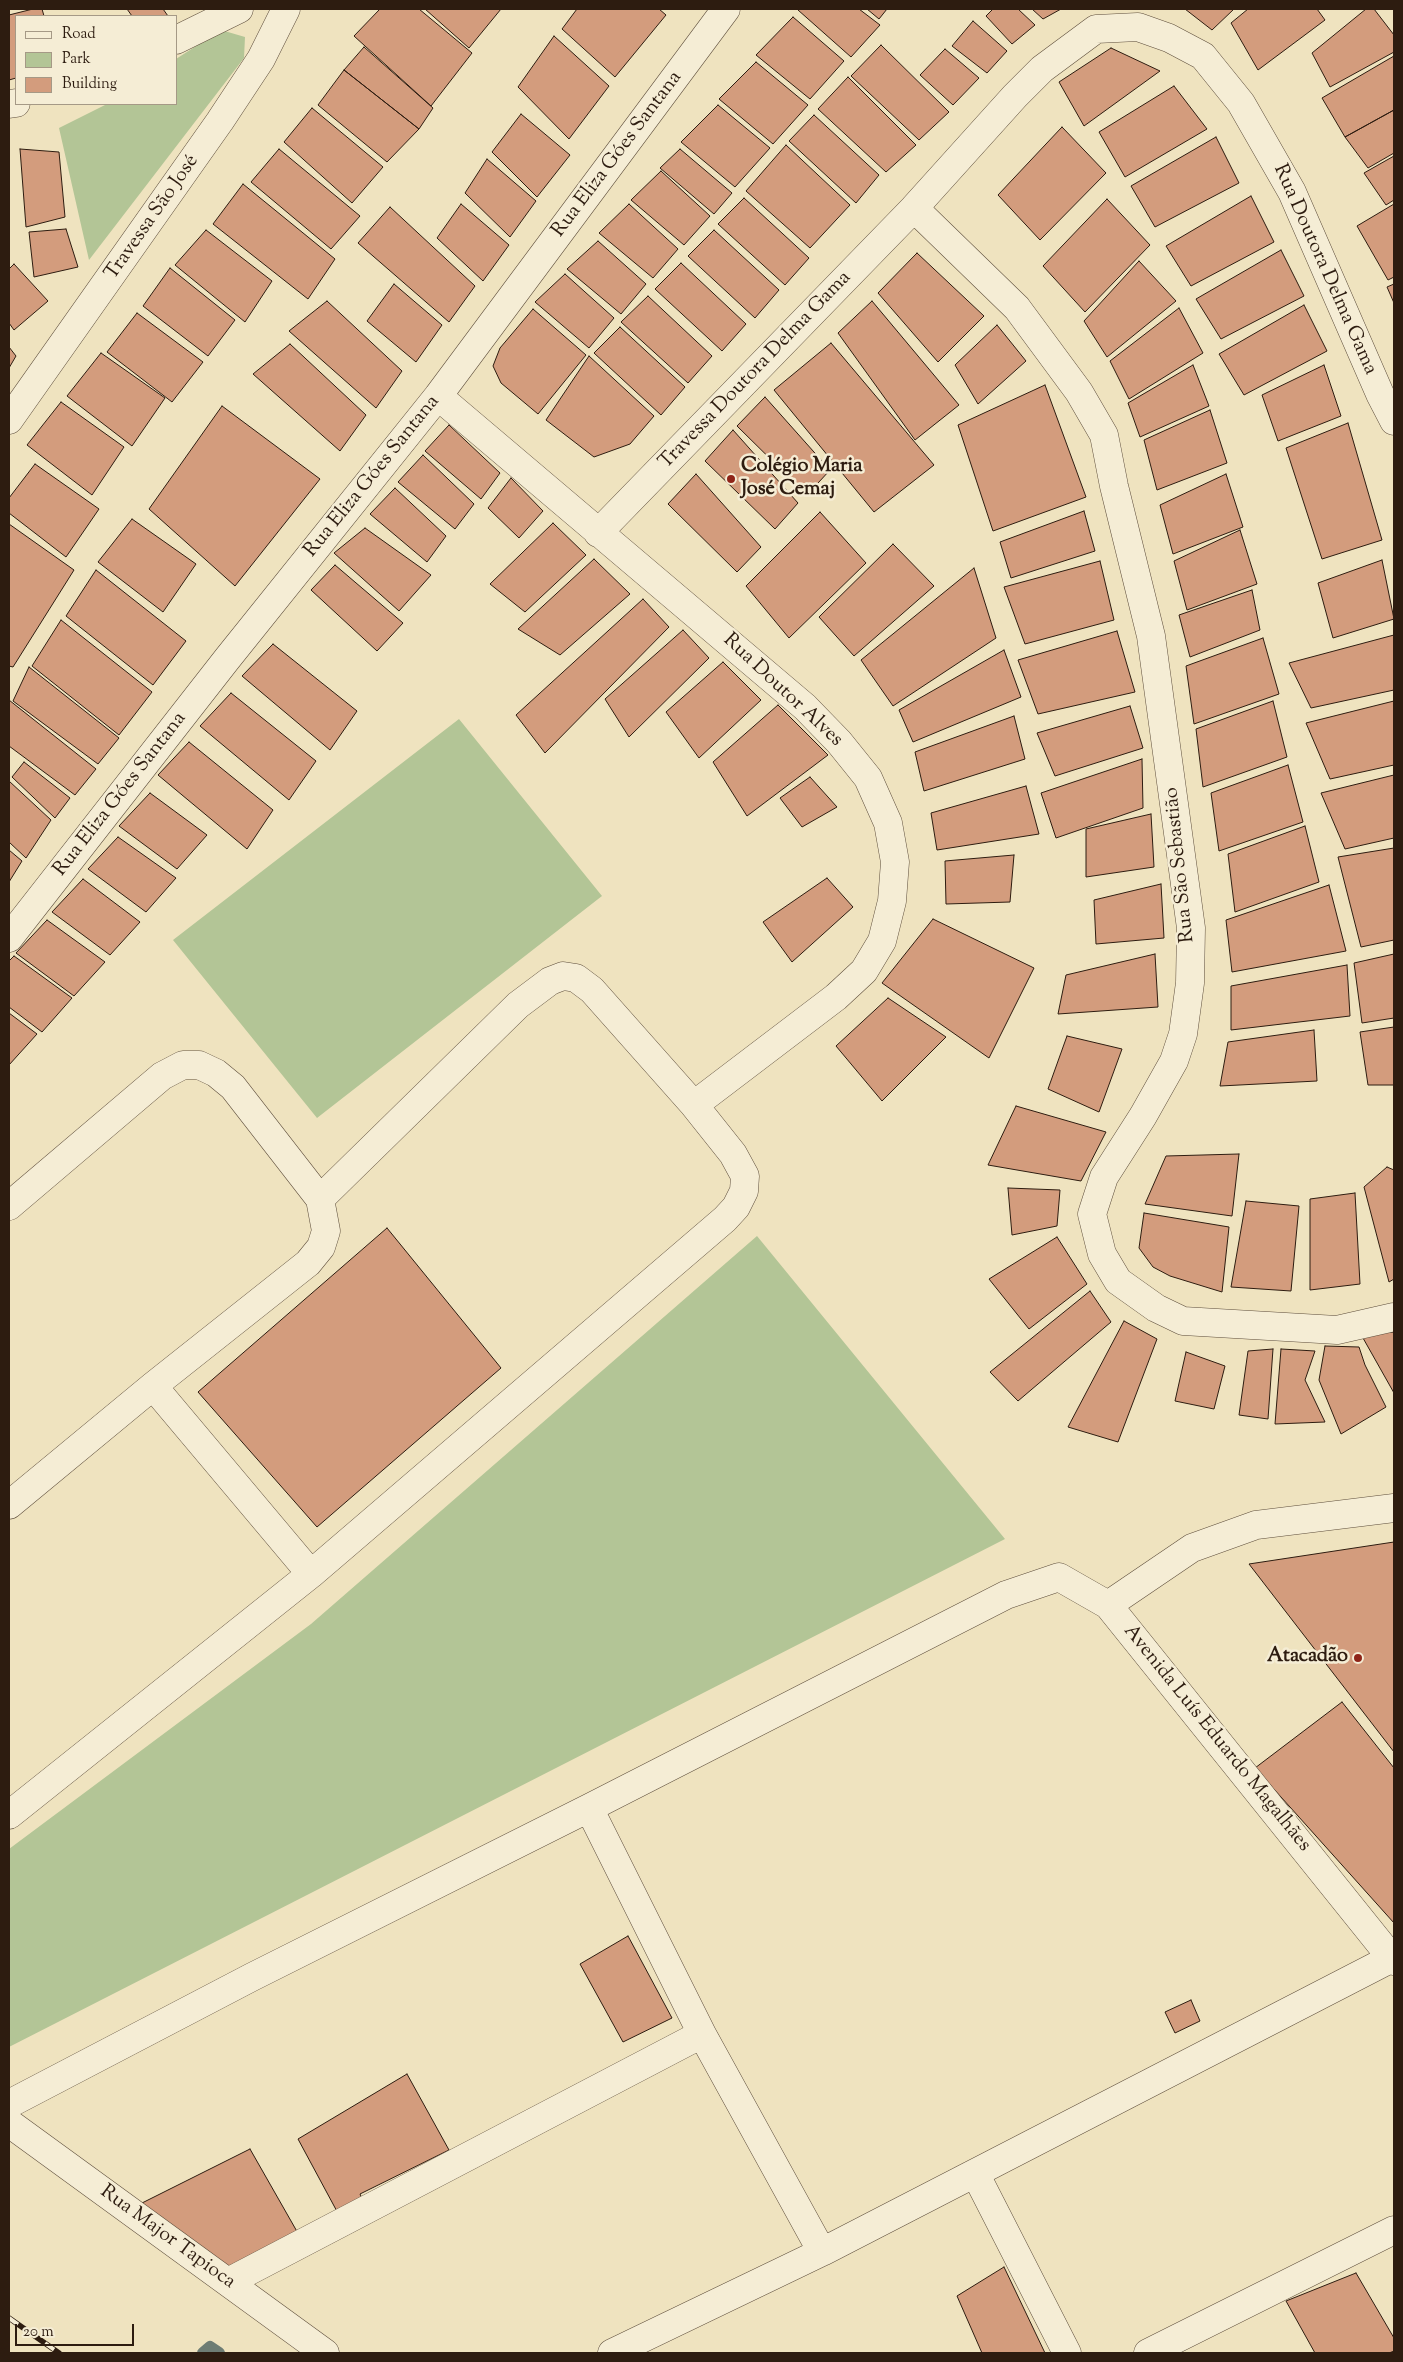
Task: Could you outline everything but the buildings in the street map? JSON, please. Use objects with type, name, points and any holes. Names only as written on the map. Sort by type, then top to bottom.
[{"type":"street","points":[[178,39],[239,9]]},
{"type":"street","name":"Travessa São José","points":[[9,420],[220,121],[261,59],[286,9]]},
{"type":"street","name":"Rua Eliza Góes Santana","points":[[9,938],[227,659],[438,396],[726,9]]},
{"type":"street","name":"Rua Doutora Delma Gama","points":[[914,208],[1042,70],[1096,29],[1138,26],[1169,38],[1203,56],[1241,103],[1292,192],[1380,394],[1394,421]]},
{"type":"street","name":"Travessa Doutora Delma Gama","points":[[598,533],[759,370],[914,208]]},
{"type":"street","name":"Rua São Sebastião","points":[[914,208],[1017,308],[1079,392],[1104,435],[1114,486],[1151,636],[1191,928],[1190,983],[1183,1034],[1174,1061],[1143,1116],[1104,1177],[1092,1214],[1102,1254],[1118,1281],[1156,1308],[1183,1321],[1337,1330],[1394,1317]]},
{"type":"street","name":"Rua Doutor Alves","points":[[438,396],[598,533],[730,641],[805,707],[840,742],[868,778],[888,823],[895,862],[892,902],[882,940],[864,971],[836,998],[694,1105]]},
{"type":"street","points":[[9,1815],[310,1574],[668,1268],[736,1207],[744,1191],[745,1176],[733,1154],[694,1105],[592,990],[576,978],[563,976],[550,981],[518,1005],[320,1199]]},
{"type":"street","points":[[9,1206],[162,1076],[183,1065],[199,1065],[216,1073],[233,1087],[320,1199],[326,1231],[321,1247],[308,1263],[153,1386],[9,1505]]},
{"type":"street","points":[[153,1386],[310,1574]]},
{"type":"street","points":[[1108,1605],[1192,1548],[1256,1525],[1394,1508]]},
{"type":"street","name":"Avenida Luís Eduardo Magalhães","points":[[9,2104],[252,1977],[1006,1596],[1059,1577],[1108,1605],[1393,1960]]},
{"type":"street","points":[[589,1808],[702,2034],[822,2252]]},
{"type":"street","points":[[612,2353],[822,2252],[1393,1960]]},
{"type":"street","points":[[228,2282],[702,2034]]},
{"type":"street","name":"Rua Major Tapioca","points":[[9,2123],[325,2353]]},
{"type":"street","points":[[975,2173],[1067,2353]]},
{"type":"street","points":[[1148,2353],[1194,2343],[1394,2230]]},
{"type":"green space","points":[[221,30],[245,37],[244,58],[89,260],[59,128],[105,105],[178,105],[178,58]]},
{"type":"green space","points":[[459,719],[602,896],[317,1118],[173,940]]},
{"type":"green space","points":[[757,1236],[1005,1539],[9,2047],[9,1849],[311,1624]]},
{"type":"waterway","points":[[203,2353],[210,2347],[219,2353]]},
{"type":"railway","points":[[9,2318],[59,2353]]},
{"type":"place","name":"Colégio Maria José Cemaj","points":[[731,479]]},
{"type":"place","name":"Atacadão","points":[[1358,1658]]}]
